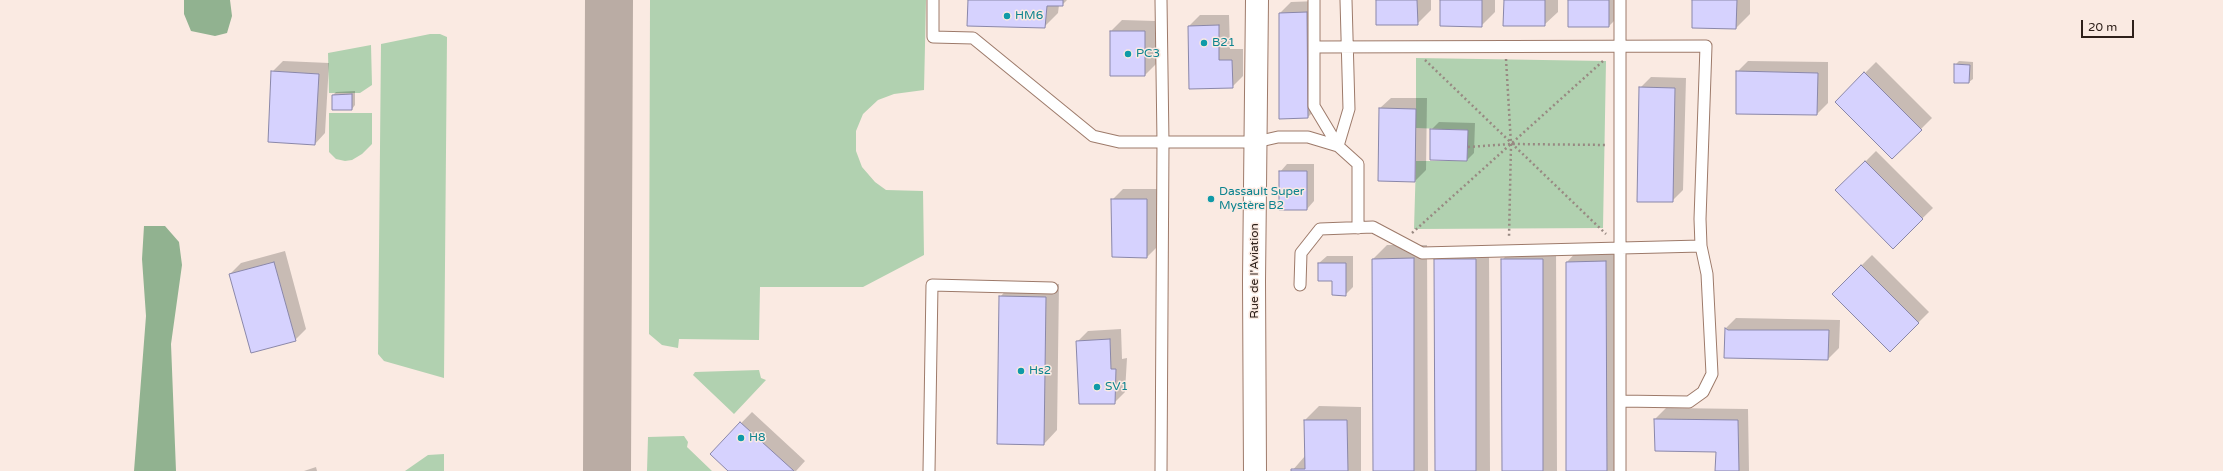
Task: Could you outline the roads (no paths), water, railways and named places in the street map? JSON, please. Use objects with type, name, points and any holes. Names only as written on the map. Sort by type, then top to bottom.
[{"type":"street","name":"Rue de l'Aviation","points":[[1255,471],[1254,281],[1256,0]]},
{"type":"lane","points":[[933,0],[933,37],[973,38],[1093,136],[1118,142],[1256,142],[1278,137],[1308,137],[1338,146]]},
{"type":"lane","points":[[1161,0],[1163,142],[1161,471]]},
{"type":"lane","points":[[1314,0],[1314,106],[1338,146],[1358,164],[1358,228]]},
{"type":"lane","points":[[1338,146],[1349,108],[1346,48],[1346,0]]},
{"type":"lane","points":[[1620,0],[1620,471]]},
{"type":"lane","points":[[1314,47],[1412,48],[1706,46],[1700,219],[1701,246],[1707,274],[1712,374],[1703,392],[1689,402],[1620,401]]},
{"type":"lane","points":[[1300,285],[1301,253],[1320,229],[1373,227],[1422,253],[1701,246]]},
{"type":"lane","points":[[929,471],[932,285],[1052,288]]},
{"type":"place","name":"HM6","points":[[1007,16]]},
{"type":"place","name":"B21","points":[[1204,43]]},
{"type":"place","name":"PC3","points":[[1128,54]]},
{"type":"place","name":"Dassault Super Mystère B2","points":[[1211,199]]},
{"type":"place","name":"Hs2","points":[[1021,371]]},
{"type":"place","name":"SV1","points":[[1097,387]]},
{"type":"place","name":"H8","points":[[741,438]]}]
